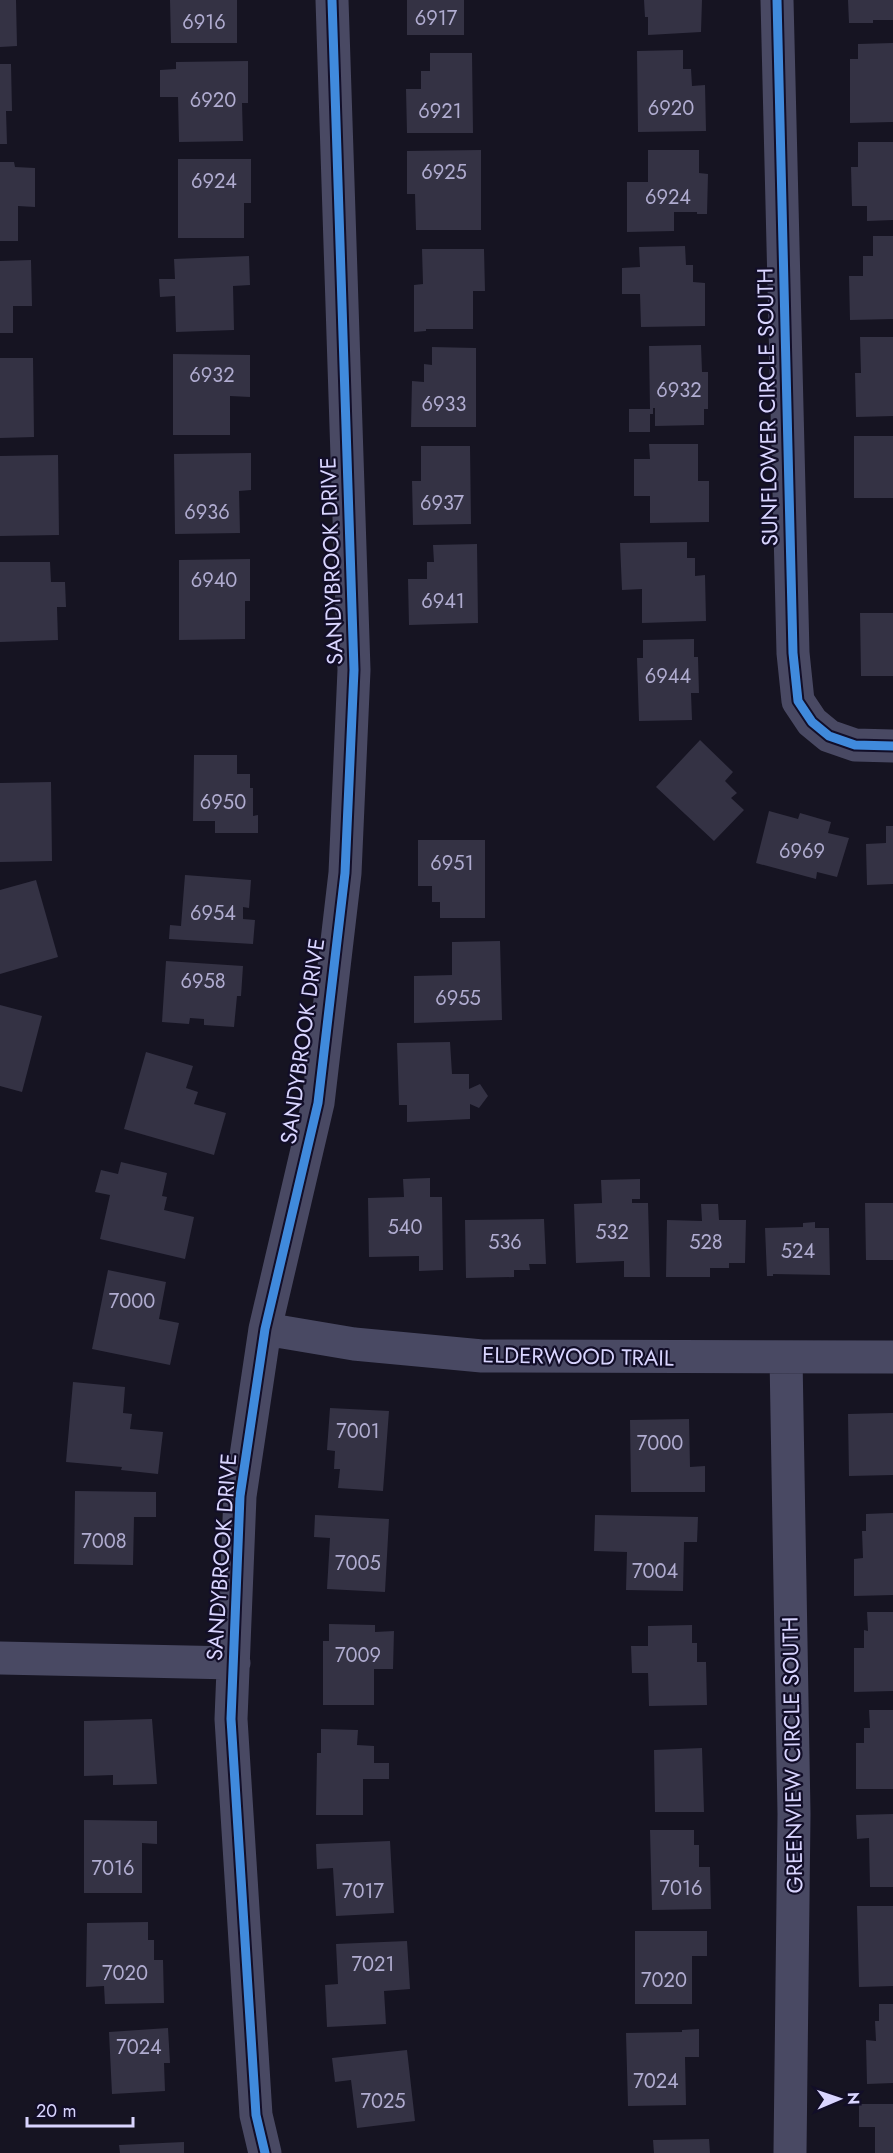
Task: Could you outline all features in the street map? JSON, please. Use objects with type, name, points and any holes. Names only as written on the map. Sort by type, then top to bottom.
[{"type":"street","name":"SANDYBROOK DRIVE","points":[[264,2153],[256,2115],[231,1719],[240,1496],[265,1329],[318,1103],[345,873],[354,670],[332,0]]},
{"type":"street","name":"SUNFLOWER CIRCLE SOUTH","points":[[777,0],[793,653],[798,701],[812,722],[829,736],[855,745],[893,746]]},
{"type":"street","name":"ELDERWOOD TRAIL","points":[[265,1329],[354,1344],[482,1356],[893,1357]]},
{"type":"street","name":"GREENVIEW CIRCLE SOUTH","points":[[786,1358],[794,1814],[790,2153]]},
{"type":"street","points":[[0,1658],[234,1662]]},
{"type":"building","points":[[0,0],[16,0],[17,46],[0,47]]},
{"type":"building","points":[[170,0],[237,0],[237,43],[171,43]]},
{"type":"building","points":[[407,0],[464,0],[464,35],[407,35]]},
{"type":"building","points":[[644,0],[702,0],[701,32],[648,35],[648,17],[645,17]]},
{"type":"building","points":[[848,0],[893,0],[893,20],[849,23]]},
{"type":"building","points":[[893,43],[893,122],[850,123],[850,59],[858,59],[858,44]]},
{"type":"building","points":[[683,50],[683,69],[691,69],[692,86],[705,85],[706,131],[638,132],[637,51]]},
{"type":"building","points":[[430,53],[472,53],[473,133],[407,133],[406,89],[421,89],[421,71],[430,71]]},
{"type":"building","points":[[248,61],[248,103],[242,103],[243,141],[179,142],[178,97],[160,97],[160,70],[176,69],[176,62]]},
{"type":"building","points":[[0,64],[11,64],[12,111],[6,111],[7,144],[0,144]]},
{"type":"building","points":[[858,142],[893,142],[893,220],[867,221],[867,206],[852,206],[851,167],[858,167]]},
{"type":"building","points":[[481,150],[481,230],[416,230],[415,194],[407,194],[407,151]]},
{"type":"building","points":[[648,150],[699,150],[699,173],[708,174],[707,214],[674,212],[674,231],[627,232],[627,182],[648,182]]},
{"type":"building","points":[[178,159],[251,159],[251,203],[244,203],[244,238],[178,238]]},
{"type":"building","points":[[0,162],[14,162],[15,167],[35,168],[35,207],[18,206],[18,241],[0,241]]},
{"type":"building","points":[[873,236],[893,236],[893,319],[850,320],[849,276],[863,276],[863,256],[873,256]]},
{"type":"building","points":[[685,246],[686,265],[693,265],[693,282],[705,283],[705,326],[641,327],[640,294],[622,294],[622,268],[640,267],[639,247]]},
{"type":"building","points":[[422,249],[484,249],[485,291],[473,291],[473,329],[426,329],[426,331],[414,332],[414,285],[423,284]]},
{"type":"building","points":[[249,256],[250,285],[233,286],[234,330],[176,332],[175,296],[160,297],[159,279],[175,279],[174,259]]},
{"type":"building","points":[[31,260],[32,306],[13,306],[13,333],[0,333],[0,261]]},
{"type":"building","points":[[860,337],[893,337],[893,416],[856,417],[855,373],[861,373]]},
{"type":"building","points":[[701,345],[702,372],[708,372],[708,409],[704,409],[704,425],[655,426],[655,408],[653,408],[653,414],[650,414],[650,432],[629,432],[629,409],[650,409],[649,346]]},
{"type":"building","points":[[432,347],[476,348],[476,427],[411,427],[412,381],[424,382],[424,364],[432,365]]},
{"type":"building","points":[[173,354],[250,355],[250,397],[230,396],[230,435],[173,435]]},
{"type":"building","points":[[0,358],[33,358],[34,437],[0,438]]},
{"type":"building","points":[[854,436],[893,436],[893,498],[854,498]]},
{"type":"building","points":[[649,444],[698,444],[698,481],[709,481],[709,522],[650,523],[650,496],[634,496],[634,459],[650,459]]},
{"type":"building","points":[[421,446],[470,446],[471,524],[413,525],[412,481],[421,481]]},
{"type":"building","points":[[251,453],[251,490],[239,491],[240,533],[175,534],[174,454]]},
{"type":"building","points":[[58,455],[59,535],[0,536],[0,456]]},
{"type":"building","points":[[687,542],[687,558],[695,558],[695,576],[705,575],[706,621],[642,623],[642,589],[622,590],[620,543]]},
{"type":"building","points":[[477,544],[478,623],[409,625],[408,579],[427,579],[427,562],[434,562],[433,545]]},
{"type":"building","points":[[250,559],[250,601],[245,601],[245,639],[179,640],[179,560]]},
{"type":"building","points":[[0,562],[50,562],[51,582],[65,582],[66,607],[57,607],[58,640],[0,642]]},
{"type":"building","points":[[860,613],[893,613],[893,676],[861,676]]},
{"type":"building","points":[[694,639],[694,657],[698,657],[699,693],[691,693],[692,720],[639,721],[637,658],[643,658],[643,640]]},
{"type":"building","points":[[700,740],[733,772],[725,781],[737,793],[731,798],[744,810],[714,841],[656,787]]},
{"type":"building","points":[[194,755],[237,755],[237,774],[250,774],[250,788],[253,788],[253,816],[258,815],[258,833],[215,833],[215,821],[193,821]]},
{"type":"building","points":[[51,782],[52,861],[0,862],[0,783]]},
{"type":"building","points":[[769,811],[798,819],[800,813],[831,822],[828,833],[849,838],[837,877],[817,872],[816,879],[756,863]]},
{"type":"building","points":[[886,826],[893,826],[893,884],[867,885],[866,844],[886,843]]},
{"type":"building","points":[[418,840],[485,840],[485,918],[440,918],[440,902],[432,902],[432,886],[418,886]]},
{"type":"building","points":[[185,875],[251,880],[249,908],[243,907],[243,919],[255,920],[253,944],[169,939],[170,925],[181,926]]},
{"type":"building","points":[[36,880],[58,957],[0,974],[0,890]]},
{"type":"building","points":[[500,941],[502,1020],[414,1023],[414,976],[452,975],[452,942]]},
{"type":"building","points":[[166,961],[243,966],[241,996],[237,996],[234,1027],[204,1025],[204,1019],[190,1018],[189,1024],[162,1022]]},
{"type":"building","points":[[0,1005],[42,1016],[22,1092],[0,1086]]},
{"type":"building","points":[[450,1042],[452,1074],[469,1074],[469,1089],[480,1084],[488,1096],[479,1108],[470,1104],[470,1119],[407,1122],[407,1105],[399,1105],[397,1043]]},
{"type":"building","points":[[146,1052],[193,1066],[186,1088],[198,1092],[194,1104],[226,1113],[214,1155],[124,1129]]},
{"type":"building","points":[[121,1162],[167,1173],[162,1196],[167,1197],[164,1210],[194,1217],[185,1259],[100,1239],[110,1195],[95,1192],[101,1170],[118,1174]]},
{"type":"building","points":[[430,1178],[430,1197],[442,1197],[443,1270],[419,1271],[419,1256],[369,1257],[368,1198],[404,1197],[403,1179]]},
{"type":"building","points":[[640,1179],[640,1199],[632,1199],[632,1203],[648,1203],[650,1277],[624,1277],[624,1261],[576,1263],[574,1204],[602,1203],[601,1180]]},
{"type":"building","points":[[865,1203],[893,1203],[893,1260],[866,1260]]},
{"type":"building","points":[[701,1204],[718,1204],[719,1220],[746,1220],[745,1263],[729,1263],[729,1268],[710,1268],[710,1277],[666,1277],[667,1220],[702,1221]]},
{"type":"building","points":[[544,1219],[546,1264],[529,1264],[530,1270],[514,1270],[514,1277],[466,1278],[465,1220]]},
{"type":"building","points":[[815,1222],[815,1228],[829,1228],[830,1275],[773,1274],[773,1276],[767,1276],[765,1228],[803,1227],[803,1223]]},
{"type":"building","points":[[108,1270],[166,1282],[159,1319],[179,1323],[170,1365],[92,1349]]},
{"type":"building","points":[[73,1382],[125,1387],[123,1413],[132,1414],[130,1429],[163,1432],[158,1474],[121,1470],[122,1467],[66,1462]]},
{"type":"building","points":[[330,1408],[389,1411],[383,1491],[338,1488],[340,1469],[334,1469],[335,1451],[327,1450]]},
{"type":"building","points":[[893,1413],[893,1475],[849,1476],[848,1414]]},
{"type":"building","points":[[689,1419],[690,1467],[705,1466],[705,1492],[631,1492],[630,1420]]},
{"type":"building","points":[[75,1491],[156,1492],[156,1517],[134,1517],[133,1565],[74,1564]]},
{"type":"building","points":[[893,1513],[893,1595],[854,1596],[854,1559],[863,1558],[862,1531],[866,1531],[866,1514]]},
{"type":"building","points":[[315,1515],[389,1519],[385,1592],[327,1589],[330,1538],[314,1537]]},
{"type":"building","points":[[595,1515],[698,1517],[697,1542],[684,1542],[683,1591],[626,1590],[627,1552],[594,1551]]},
{"type":"building","points":[[867,1612],[893,1612],[893,1691],[854,1692],[854,1648],[864,1648],[864,1630],[868,1631]]},
{"type":"building","points":[[329,1624],[375,1625],[375,1632],[394,1631],[393,1669],[374,1669],[374,1705],[323,1705],[323,1641],[329,1641]]},
{"type":"building","points":[[692,1625],[692,1643],[697,1643],[697,1662],[706,1662],[707,1705],[649,1706],[648,1673],[632,1673],[631,1646],[648,1646],[648,1626]]},
{"type":"building","points":[[869,1710],[893,1710],[893,1789],[856,1789],[856,1743],[864,1743],[864,1728],[870,1728]]},
{"type":"building","points":[[152,1719],[157,1784],[113,1785],[113,1775],[84,1776],[84,1721]]},
{"type":"building","points":[[321,1729],[358,1730],[357,1745],[374,1746],[374,1763],[389,1763],[389,1779],[363,1779],[363,1815],[316,1815],[317,1753],[321,1753]]},
{"type":"building","points":[[702,1748],[704,1812],[655,1812],[654,1750]]},
{"type":"building","points":[[893,1814],[893,1887],[870,1887],[869,1838],[857,1839],[856,1815]]},
{"type":"building","points":[[84,1820],[157,1821],[157,1844],[142,1843],[142,1893],[84,1893]]},
{"type":"building","points":[[650,1830],[694,1830],[694,1845],[699,1845],[699,1867],[710,1867],[711,1909],[652,1910]]},
{"type":"building","points":[[390,1841],[394,1913],[336,1916],[333,1868],[317,1869],[316,1844]]},
{"type":"building","points":[[857,1906],[893,1906],[893,1986],[859,1987]]},
{"type":"building","points":[[148,1922],[148,1940],[154,1940],[154,1960],[163,1960],[164,2003],[105,2004],[104,1986],[86,1987],[87,1923]]},
{"type":"building","points":[[635,1931],[707,1931],[707,1956],[692,1956],[692,2004],[635,2004]]},
{"type":"building","points":[[407,1941],[410,1989],[384,1991],[386,2024],[327,2027],[325,1985],[338,1984],[336,1944]]},
{"type":"building","points":[[879,2004],[893,2004],[893,2083],[867,2084],[866,2040],[876,2041],[875,2021],[879,2021]]},
{"type":"building","points":[[168,2028],[170,2063],[164,2063],[165,2091],[112,2094],[109,2032]]},
{"type":"building","points":[[699,2029],[699,2057],[685,2057],[686,2105],[628,2106],[626,2033],[682,2032],[682,2030]]},
{"type":"building","points":[[407,2050],[415,2121],[357,2128],[351,2080],[335,2082],[332,2058]]},
{"type":"building","points":[[859,2104],[893,2104],[893,2153],[875,2153],[875,2127],[859,2127]]},
{"type":"building","points":[[709,2139],[710,2153],[654,2153],[653,2140]]},
{"type":"building","points":[[184,2142],[184,2153],[120,2153],[119,2145]]},
{"type":"cycle path","points":[[265,2153],[256,2115],[231,1719],[240,1496],[265,1329],[318,1103],[345,873],[354,670],[332,0]]},
{"type":"cycle path","points":[[777,0],[793,653],[798,701],[812,722],[829,736],[855,745],[893,746]]}]
